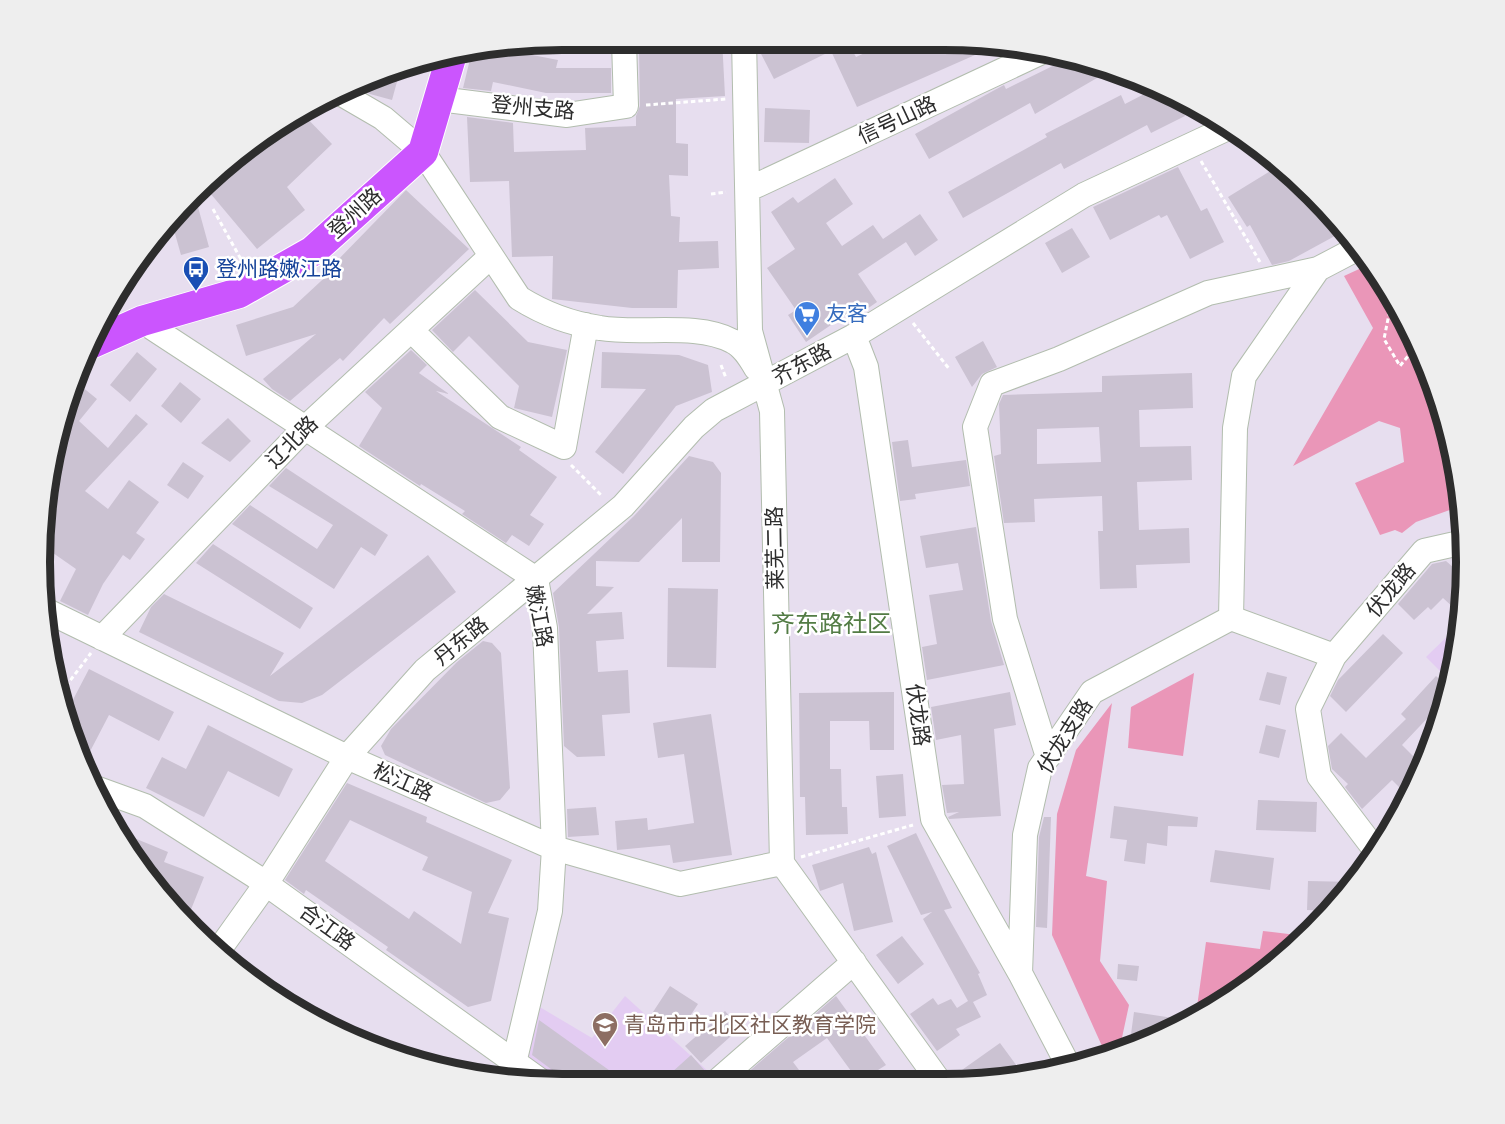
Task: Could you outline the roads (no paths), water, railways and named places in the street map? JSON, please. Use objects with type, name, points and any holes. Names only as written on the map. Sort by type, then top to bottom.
[{"type":"main road","points":[[423,152],[450,62]]},
{"type":"main road","name":"登州路","points":[[100,340],[142,321],[239,293],[313,251],[423,152]]},
{"type":"street","name":"登州支路","points":[[439,99],[567,115],[626,106],[624,50]]},
{"type":"street","name":"莱芜二路","points":[[744,50],[749,189],[750,332],[772,411],[789,861]]},
{"type":"street","name":"信号山路","points":[[749,189],[1031,57]]},
{"type":"street","name":"齐东路","points":[[347,97],[384,118],[423,152],[519,298],[536,308],[602,329],[708,333],[734,341],[748,355],[765,384],[854,336],[1084,195],[1221,131]]},
{"type":"street","points":[[1048,757],[1005,619],[975,427],[992,384],[1059,359],[1208,292],[1318,268],[1351,251]]},
{"type":"street","name":"辽北路","points":[[99,641],[304,429],[491,256]]},
{"type":"street","points":[[1318,268],[1244,376],[1235,428],[1231,618],[1334,656]]},
{"type":"street","points":[[708,333],[735,331],[744,322],[750,303]]},
{"type":"street","points":[[750,303],[761,339],[773,354],[789,361],[806,362]]},
{"type":"street","name":"嫩江路","points":[[142,321],[536,579],[545,628],[554,848],[550,911],[513,1072]]},
{"type":"street","points":[[411,330],[500,417],[564,447],[586,325]]},
{"type":"street","name":"伏龙路","points":[[854,336],[866,367],[933,819],[1020,973],[1065,1060]]},
{"type":"street","name":"丹东路","points":[[222,945],[266,884],[347,757],[425,670],[623,506],[694,427],[714,410],[765,384]]},
{"type":"street","name":"伏龙路","points":[[1371,844],[1319,776],[1308,709],[1334,656],[1424,550],[1455,544]]},
{"type":"street","name":"松江路","points":[[53,615],[99,641],[347,757],[554,848],[680,884],[789,861]]},
{"type":"street","name":"伏龙支路","points":[[1020,973],[1025,834],[1040,768],[1092,692],[1231,618]]},
{"type":"street","name":"合江路","points":[[103,791],[144,806],[266,884],[512,1072]]},
{"type":"street","points":[[789,861],[854,962],[934,1074]]},
{"type":"street","points":[[725,1074],[854,962]]},
{"type":"place","name":"登州路嫩江路","points":[[196,292]]},
{"type":"place","name":"友客","points":[[807,337]]},
{"type":"place","name":"青岛市市北区社区教育学院","points":[[605,1048]]},
{"type":"district","name":"齐东路社区","points":[[831,624]]}]
